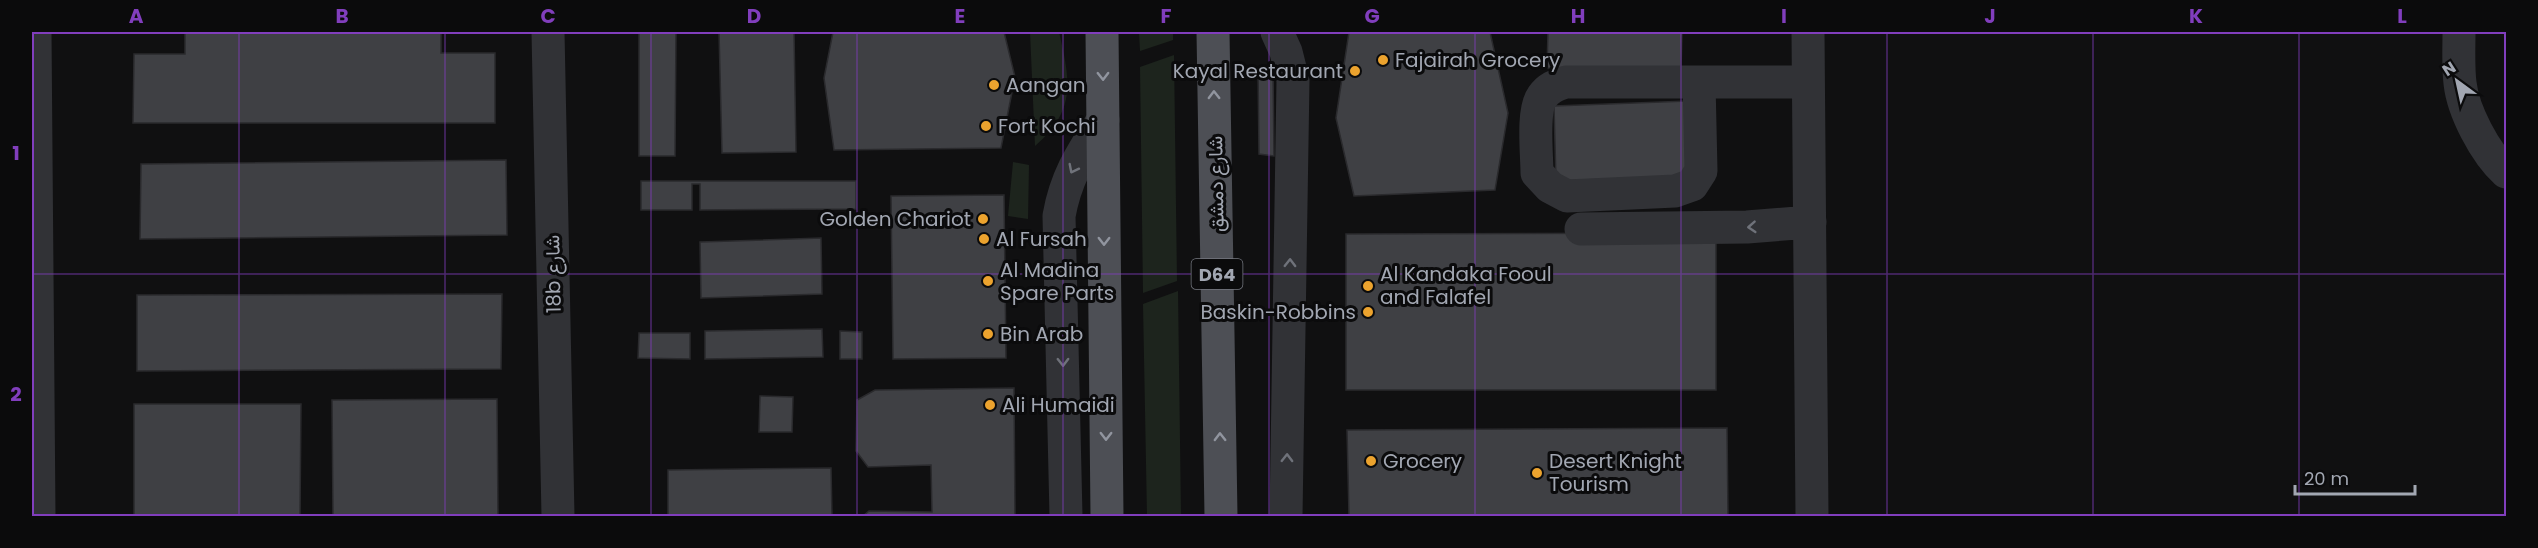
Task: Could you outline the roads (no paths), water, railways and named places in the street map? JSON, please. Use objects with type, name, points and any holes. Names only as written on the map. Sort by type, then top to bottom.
[{"type":"main road","points":[[1102,32],[1107,516]]},
{"type":"main road","name":"شارع دمشق","points":[[1213,32],[1221,516]]},
{"type":"street","points":[[35,32],[39,516]]},
{"type":"street","name":"18b شارع","points":[[548,32],[558,516]]},
{"type":"street","points":[[1277,32],[1286,52],[1293,80],[1286,516]]},
{"type":"street","points":[[1808,32],[1812,516]]},
{"type":"street","points":[[2459,32],[2460,84],[2474,128],[2499,166],[2506,172]]},
{"type":"street","points":[[1699,82],[1701,171],[1692,185],[1675,191],[1567,196],[1550,188],[1538,173],[1538,106],[1548,90],[1557,85],[1566,82],[1699,82],[1808,82]]},
{"type":"street","points":[[1066,516],[1059,216],[1063,193],[1073,166],[1103,120]]},
{"type":"street","points":[[1581,229],[1747,227],[1810,222]]},
{"type":"place","name":"Fajairah Grocery","points":[[1383,60]]},
{"type":"place","name":"Kayal Restaurant","points":[[1355,71]]},
{"type":"place","name":"Aangan","points":[[994,85]]},
{"type":"place","name":"Fort Kochi","points":[[986,126]]},
{"type":"place","name":"Golden Chariot","points":[[983,219]]},
{"type":"place","name":"Al Fursah","points":[[984,239]]},
{"type":"place","name":"Al Madina Spare Parts","points":[[988,281]]},
{"type":"place","name":"Al Kandaka Fooul and Falafel","points":[[1368,286]]},
{"type":"place","name":"Baskin-Robbins","points":[[1368,312]]},
{"type":"place","name":"Bin Arab","points":[[988,334]]},
{"type":"place","name":"Ali Humaidi","points":[[990,405]]},
{"type":"place","name":"Grocery","points":[[1371,461]]},
{"type":"place","name":"Desert Knight Tourism","points":[[1537,473]]}]
